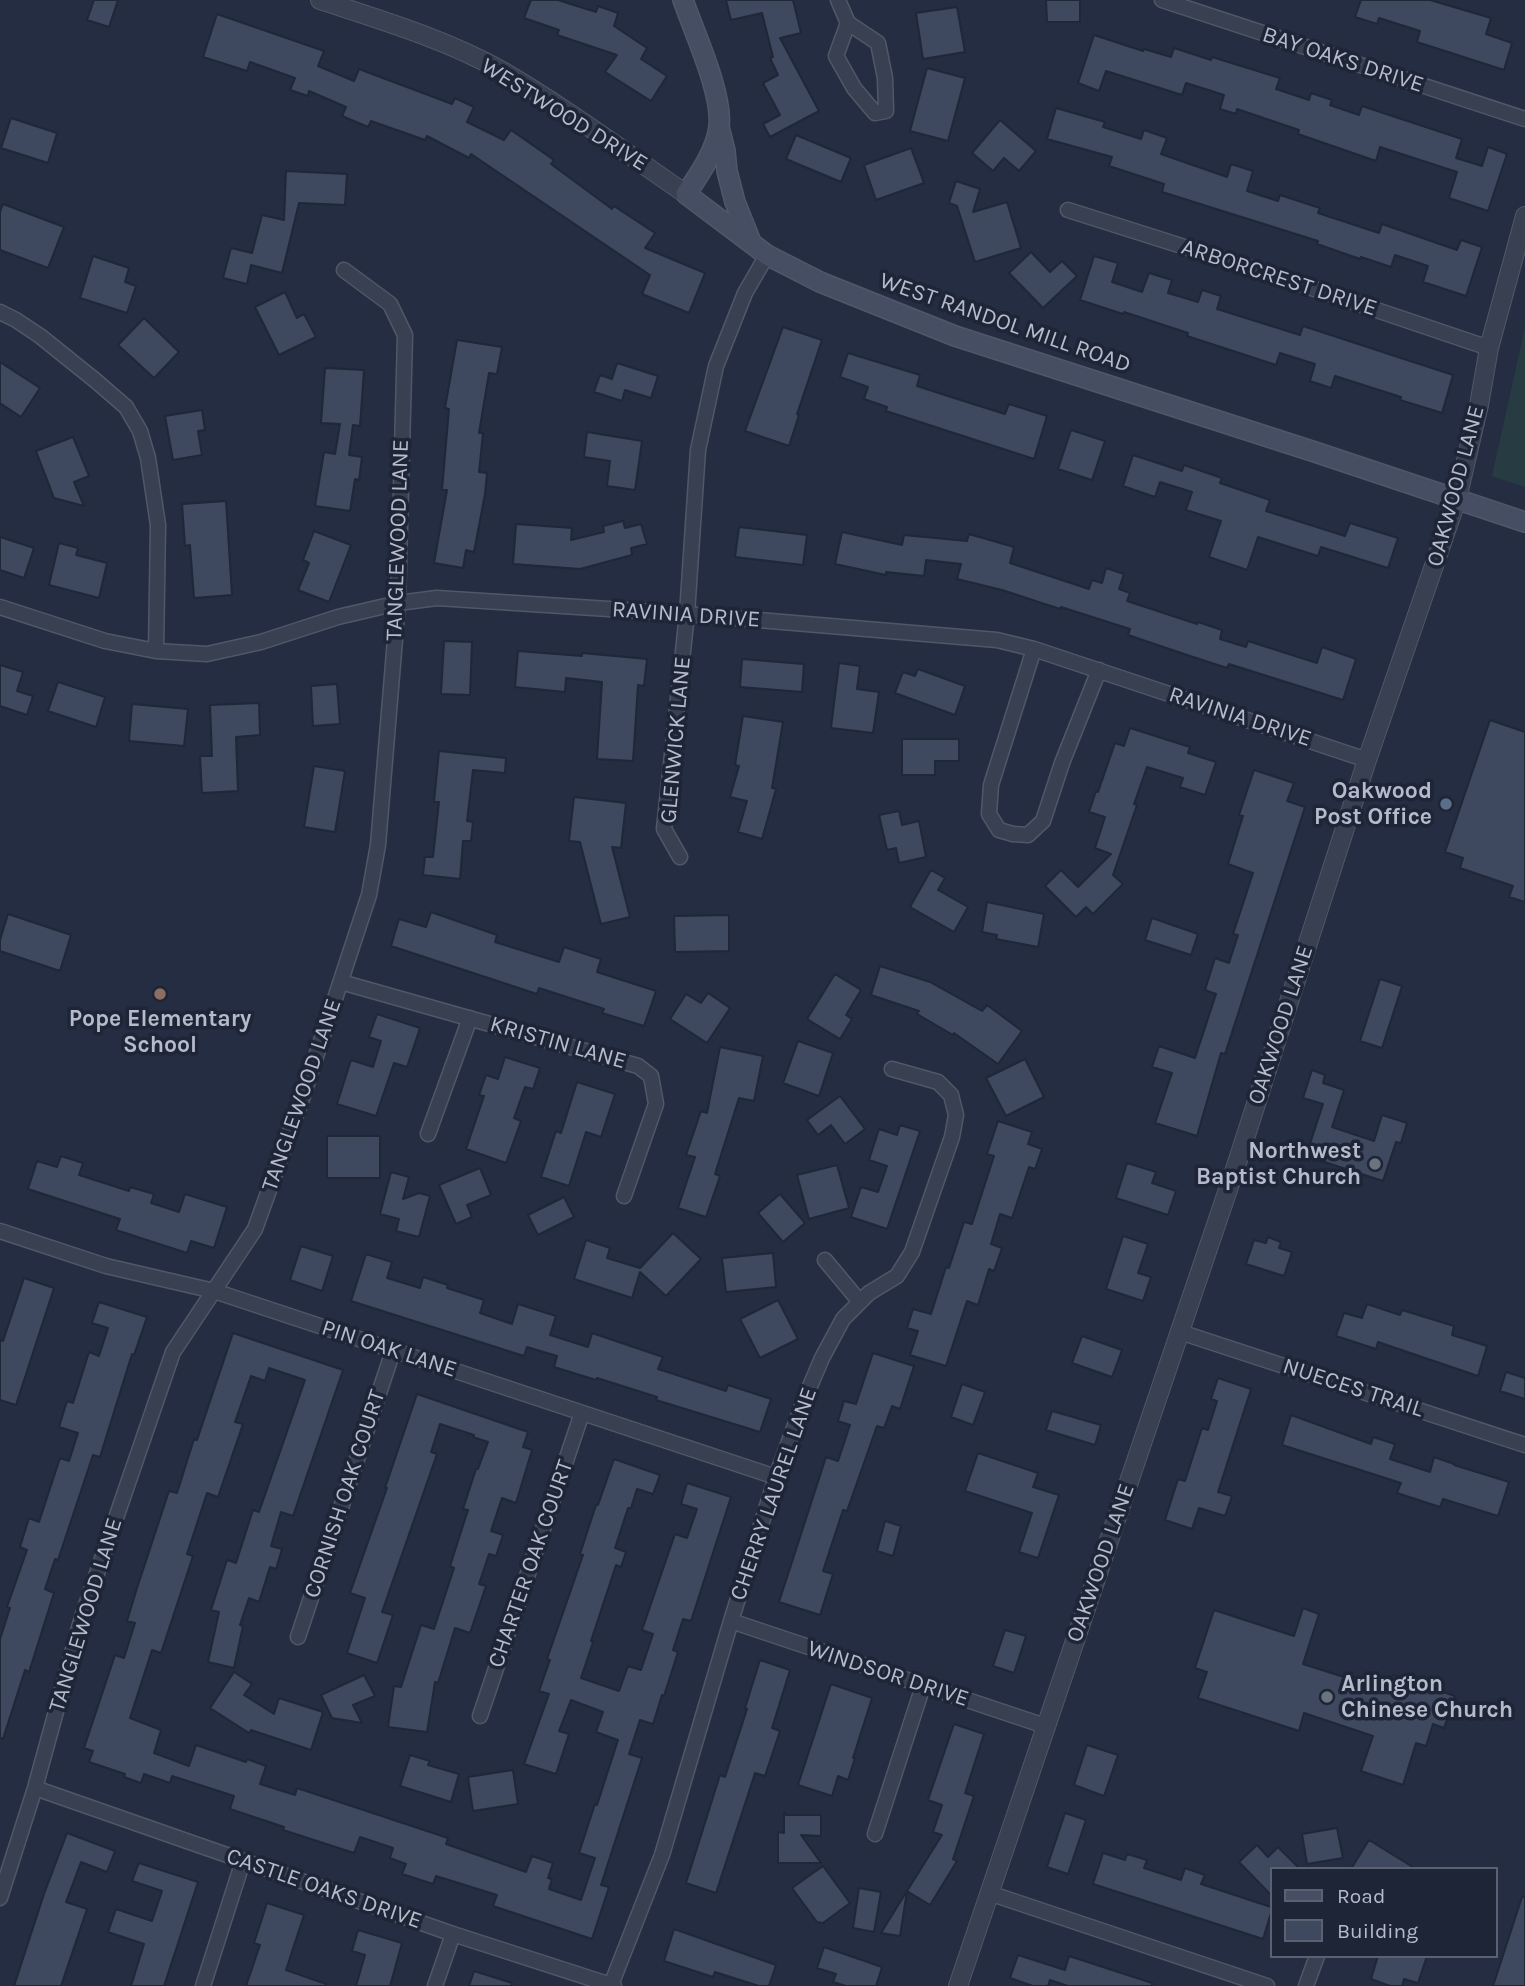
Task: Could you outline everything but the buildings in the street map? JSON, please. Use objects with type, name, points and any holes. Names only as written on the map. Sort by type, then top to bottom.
[{"type":"main road","points":[[683,0],[719,105],[719,127],[727,171],[735,202],[751,243]]},
{"type":"main road","points":[[686,194],[704,168],[719,127]]},
{"type":"main road","name":"WEST RANDOL MILL ROAD","points":[[686,194],[767,255],[820,282],[955,336],[1525,522]]},
{"type":"street","name":"WESTWOOD DRIVE","points":[[320,0],[454,48],[502,71],[686,194]]},
{"type":"street","points":[[838,0],[848,23],[878,43],[885,78],[886,111],[875,113],[854,88],[836,56],[848,23]]},
{"type":"street","name":"BAY OAKS DRIVE","points":[[1162,0],[1525,119]]},
{"type":"street","name":"ARBORCREST DRIVE","points":[[1068,210],[1270,274],[1489,348]]},
{"type":"street","name":"OAKWOOD LANE","points":[[958,1986],[1236,1166],[1367,760],[1457,499],[1489,348],[1525,216]]},
{"type":"street","name":"GLENWICK LANE","points":[[680,857],[664,829],[687,614],[698,450],[716,366],[745,293],[767,255]]},
{"type":"street","name":"TANGLEWOOD LANE","points":[[0,1898],[35,1788],[82,1617],[173,1352],[256,1229],[369,895],[378,845],[398,603],[405,335],[390,304],[344,270]]},
{"type":"street","points":[[0,312],[40,336],[96,381],[126,407],[140,431],[148,458],[158,525],[156,651]]},
{"type":"street","name":"RAVINIA DRIVE","points":[[0,607],[105,640],[156,651],[207,654],[261,642],[338,617],[398,603],[437,598],[687,614],[997,640],[1034,649],[1367,760]]},
{"type":"street","points":[[1034,649],[991,785],[989,814],[999,830],[1028,835],[1044,821],[1062,763],[1098,670]]},
{"type":"street","name":"KRISTIN LANE","points":[[341,982],[638,1066],[652,1076],[656,1104],[624,1196]]},
{"type":"street","points":[[428,1134],[470,1018]]},
{"type":"street","name":"CHERRY LAUREL LANE","points":[[612,1986],[662,1856],[775,1477],[805,1398],[822,1357],[843,1319],[869,1293],[897,1276],[912,1252],[952,1137],[956,1115],[951,1095],[938,1082],[892,1069]]},
{"type":"street","name":"PIN OAK LANE","points":[[0,1231],[106,1266],[214,1291],[775,1477]]},
{"type":"street","points":[[825,1260],[860,1302]]},
{"type":"street","name":"NUECES TRAIL","points":[[1180,1332],[1525,1445]]},
{"type":"street","name":"CORNISH OAK COURT","points":[[298,1637],[393,1351]]},
{"type":"street","name":"CHARTER OAK COURT","points":[[481,1716],[582,1413]]},
{"type":"street","name":"WINDSOR DRIVE","points":[[731,1621],[1045,1726]]},
{"type":"street","points":[[875,1834],[923,1686]]},
{"type":"street","name":"CASTLE OAKS DRIVE","points":[[35,1788],[453,1934],[612,1986]]},
{"type":"street","points":[[203,1986],[243,1861]]},
{"type":"street","points":[[989,1893],[1268,1986]]},
{"type":"street","points":[[435,1986],[453,1934]]},
{"type":"street","points":[[1307,1986],[1316,1958]]},
{"type":"green space","points":[[1525,327],[1525,487],[1492,476]]},
{"type":"place","name":"Oakwood Post Office","points":[[1446,804]]},
{"type":"place","name":"Pope Elementary School","points":[[160,994]]},
{"type":"place","name":"Northwest Baptist Church","points":[[1375,1164]]},
{"type":"place","name":"Arlington Chinese Church","points":[[1327,1697]]}]
